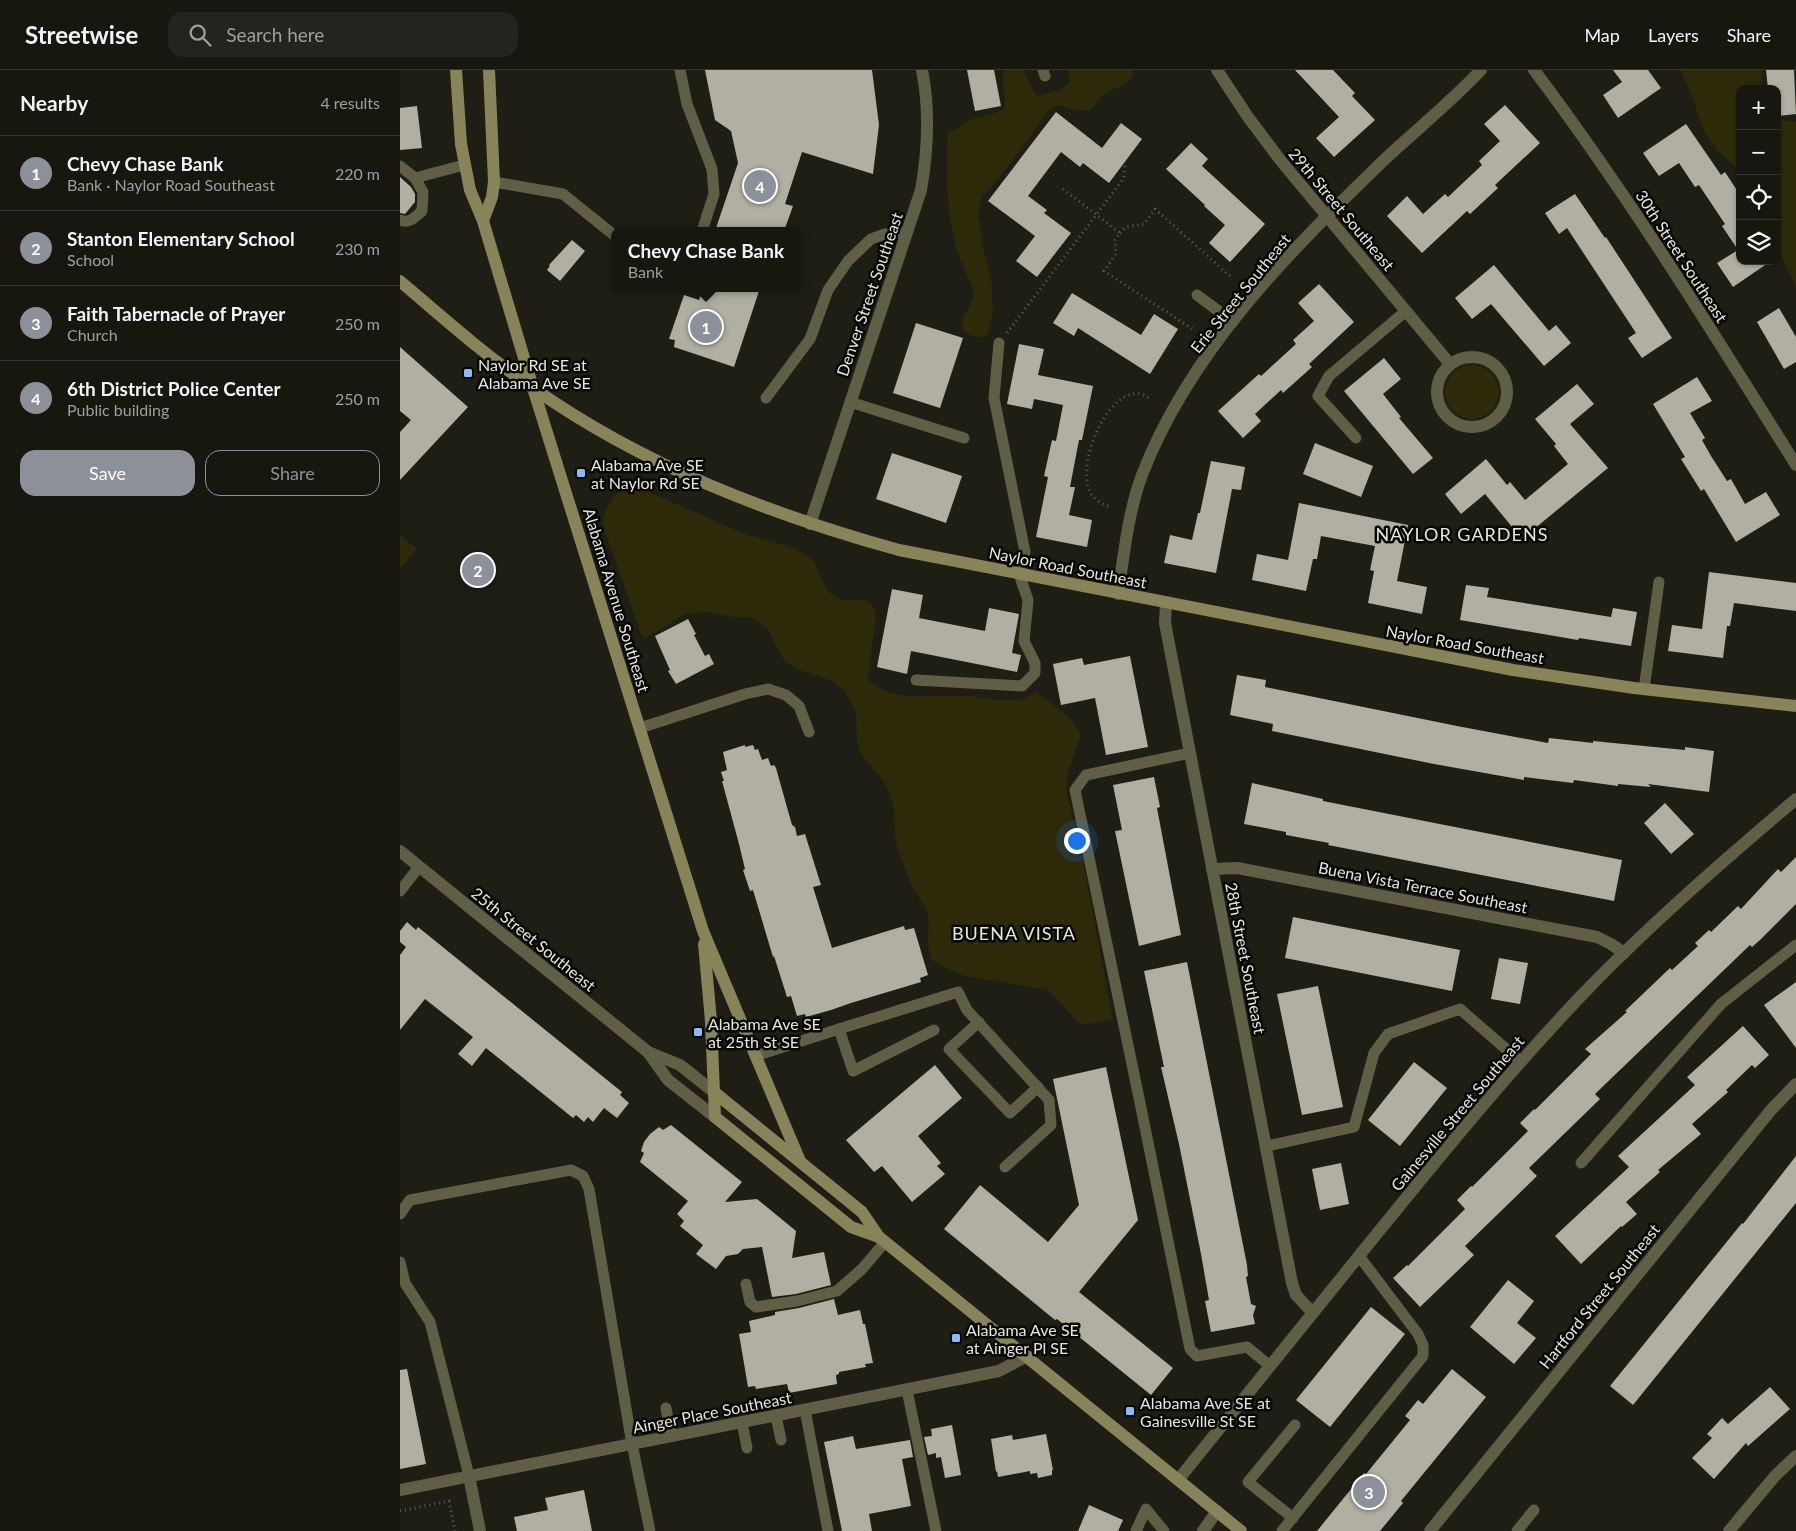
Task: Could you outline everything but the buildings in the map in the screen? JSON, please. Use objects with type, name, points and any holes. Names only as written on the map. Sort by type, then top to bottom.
[{"type":"main road","name":"Alabama Avenue Southeast","points":[[456,70],[460,144],[470,190],[483,221],[533,388],[703,931],[800,1161]]},
{"type":"main road","points":[[483,221],[492,197],[494,182],[488,70]]},
{"type":"main road","name":"Naylor Road Southeast","points":[[400,281],[492,358],[533,388],[601,430],[674,470],[737,498],[810,524],[899,550],[1488,666],[1644,689],[1796,706]]},
{"type":"main road","name":"Alabama Avenue Southeast","points":[[703,931],[711,1021],[715,1117],[850,1227],[882,1239]]},
{"type":"main road","name":"Alabama Avenue Southeast","points":[[714,1092],[862,1212],[882,1239],[1241,1531]]},
{"type":"street","name":"Denver Street Southeast","points":[[810,524],[921,190],[927,148],[926,105],[922,70]]},
{"type":"street","name":"29th Street Southeast","points":[[1217,70],[1265,140],[1450,364]]},
{"type":"street","name":"Erie Street Southeast","points":[[1118,594],[1128,527],[1142,476],[1170,414],[1217,341],[1284,260],[1384,160],[1481,70]]},
{"type":"street","name":"30th Street Southeast","points":[[1534,70],[1578,129],[1675,271],[1796,465]]},
{"type":"street","points":[[1476,356],[1491,362],[1500,369],[1507,384],[1507,396],[1498,416],[1489,423],[1473,427],[1457,424],[1448,418],[1439,404],[1436,388],[1442,372],[1450,364],[1459,359],[1476,356]]},
{"type":"street","name":"28th Street Southeast","points":[[1166,603],[1165,623],[1292,1283],[1296,1295],[1313,1313]]},
{"type":"street","name":"Gainesville Street Southeast","points":[[1178,1480],[1462,1128],[1521,1062],[1580,997],[1624,953],[1696,885],[1796,799]]},
{"type":"street","name":"25th Street Southeast","points":[[400,851],[648,1052],[668,1080],[715,1117]]},
{"type":"street","name":"Buena Vista Terrace Southeast","points":[[1212,869],[1237,868],[1597,937],[1624,953]]},
{"type":"street","name":"25th Street Southeast","points":[[648,1052],[680,1065],[714,1092]]},
{"type":"street","name":"Hartford Street Southeast","points":[[1430,1531],[1765,1118],[1796,1084]]},
{"type":"street","name":"Ainger Place Southeast","points":[[400,1490],[1000,1372],[1027,1356]]},
{"type":"street","points":[[1729,1531],[1775,1476],[1796,1456]]},
{"type":"street","points":[[469,1476],[480,1531]]},
{"type":"street","points":[[1203,1531],[1216,1512]]},
{"type":"lane","points":[[680,70],[687,104],[712,169],[714,194],[703,227]]},
{"type":"lane","points":[[400,166],[415,178],[423,192],[422,211],[413,220],[404,222],[400,220]]},
{"type":"lane","points":[[415,178],[464,166]]},
{"type":"lane","points":[[494,182],[563,194],[611,233]]},
{"type":"lane","points":[[766,398],[810,339],[828,290],[848,261],[871,239],[885,234],[907,232]]},
{"type":"lane","points":[[1197,295],[1233,322]]},
{"type":"lane","points":[[1356,438],[1318,396],[1330,376],[1406,311]]},
{"type":"lane","points":[[916,680],[1022,686],[1035,674],[1035,662],[1024,641],[1028,600],[1019,574],[1025,552],[994,398],[999,343]]},
{"type":"lane","points":[[850,402],[964,438]]},
{"type":"lane","points":[[1644,689],[1659,582]]},
{"type":"lane","points":[[640,728],[745,694],[768,689],[786,696],[799,706],[809,732]]},
{"type":"lane","points":[[1190,753],[1086,775],[1075,790],[1190,1350],[1197,1356],[1247,1347],[1270,1366]]},
{"type":"lane","points":[[400,891],[419,867]]},
{"type":"lane","points":[[1580,1162],[1721,1004],[1796,946]]},
{"type":"lane","points":[[756,1056],[958,992],[968,1010],[1049,1100],[1051,1125],[1005,1167]]},
{"type":"lane","points":[[1267,1146],[1354,1127],[1374,1053],[1388,1034],[1460,1010],[1521,1062]]},
{"type":"lane","points":[[979,1022],[949,1049],[1010,1113],[1038,1087]]},
{"type":"lane","points":[[839,1029],[853,1071],[934,1030]]},
{"type":"lane","points":[[400,1214],[410,1200],[571,1170],[583,1176],[589,1190],[632,1444],[650,1531]]},
{"type":"lane","points":[[746,1284],[750,1302],[756,1307],[797,1301],[837,1291],[862,1268],[882,1239]]},
{"type":"lane","points":[[1282,1531],[1422,1356],[1423,1345],[1418,1334],[1359,1256]]},
{"type":"lane","points":[[400,1262],[405,1283],[430,1322],[469,1476]]},
{"type":"lane","points":[[907,1390],[936,1531]]},
{"type":"lane","points":[[666,1408],[671,1436]]},
{"type":"lane","points":[[805,1410],[828,1531]]},
{"type":"lane","points":[[776,1416],[781,1440]]},
{"type":"lane","points":[[742,1422],[747,1448]]},
{"type":"lane","points":[[1293,1518],[1248,1482],[1295,1425]]},
{"type":"lane","points":[[1136,1531],[1146,1510],[1164,1531]]},
{"type":"lane","points":[[1517,1531],[1534,1510]]},
{"type":"path","points":[[999,343],[1124,178],[1125,163]]},
{"type":"path","points":[[1063,189],[1120,233]]},
{"type":"path","points":[[1194,330],[1104,271],[1116,254],[1115,240],[1120,233],[1126,227],[1144,224],[1155,209],[1233,279]]},
{"type":"path","points":[[1108,506],[1098,502],[1091,494],[1089,486],[1088,464],[1096,432],[1112,406],[1120,400],[1140,394],[1145,395],[1151,400]]},
{"type":"path","points":[[400,1511],[449,1501],[455,1531]]},
{"type":"shaded area","points":[[1006,70],[1024,70],[1033,91],[1039,96],[1062,89],[1070,81],[1068,70],[1133,70],[1127,83],[1107,92],[1089,111],[1059,105],[1050,109],[1016,156],[990,189],[982,196],[978,213],[984,253],[991,276],[993,308],[988,333],[982,338],[964,331],[962,326],[974,294],[956,247],[950,218],[947,175],[948,131],[957,129],[970,120],[1004,109],[1005,99],[1002,75]]},
{"type":"shaded area","points":[[1680,70],[1761,70],[1763,85],[1736,85],[1736,168],[1718,151],[1704,132],[1690,91]]},
{"type":"shaded area","points":[[1781,120],[1796,122],[1796,288],[1781,255]]},
{"type":"shaded area","points":[[1472,365],[1482,367],[1491,373],[1497,382],[1499,392],[1497,402],[1491,411],[1482,417],[1472,419],[1462,417],[1453,411],[1447,402],[1445,392],[1447,382],[1453,373],[1462,367]]},
{"type":"shaded area","points":[[628,483],[740,532],[798,550],[811,558],[815,563],[825,586],[834,596],[847,600],[865,600],[870,603],[876,616],[868,680],[887,692],[909,696],[971,696],[998,700],[1016,700],[1037,692],[1072,721],[1081,734],[1068,773],[1066,790],[1083,861],[1113,1020],[1081,1025],[1048,990],[965,976],[941,966],[931,959],[928,945],[929,919],[925,907],[911,885],[898,849],[895,836],[894,810],[890,794],[885,783],[860,753],[857,740],[856,712],[844,690],[833,681],[797,669],[785,662],[766,627],[750,617],[733,617],[708,612],[685,614],[643,640],[602,522],[606,509],[612,500]]},
{"type":"shaded area","points":[[400,535],[417,549],[400,568]]},
{"type":"place","name":"6th District Police Center","points":[[760,186]]},
{"type":"place","name":"Chevy Chase Bank","points":[[706,327]]},
{"type":"place","name":"Naylor Rd SE at Alabama Ave SE","points":[[468,373]]},
{"type":"place","name":"Alabama Ave SE at Naylor Rd SE","points":[[581,473]]},
{"type":"place","name":"Stanton Elementary School","points":[[478,570]]},
{"type":"place","name":"Alabama Ave SE at 25th St SE","points":[[698,1032]]},
{"type":"place","name":"Alabama Ave SE at Ainger Pl SE","points":[[956,1338]]},
{"type":"place","name":"Alabama Ave SE at Gainesville St SE","points":[[1130,1411]]},
{"type":"place","name":"Faith Tabernacle of Prayer","points":[[1369,1492]]},
{"type":"district","name":"NAYLOR GARDENS","points":[[1462,534]]},
{"type":"district","name":"BUENA VISTA","points":[[1014,933]]}]
